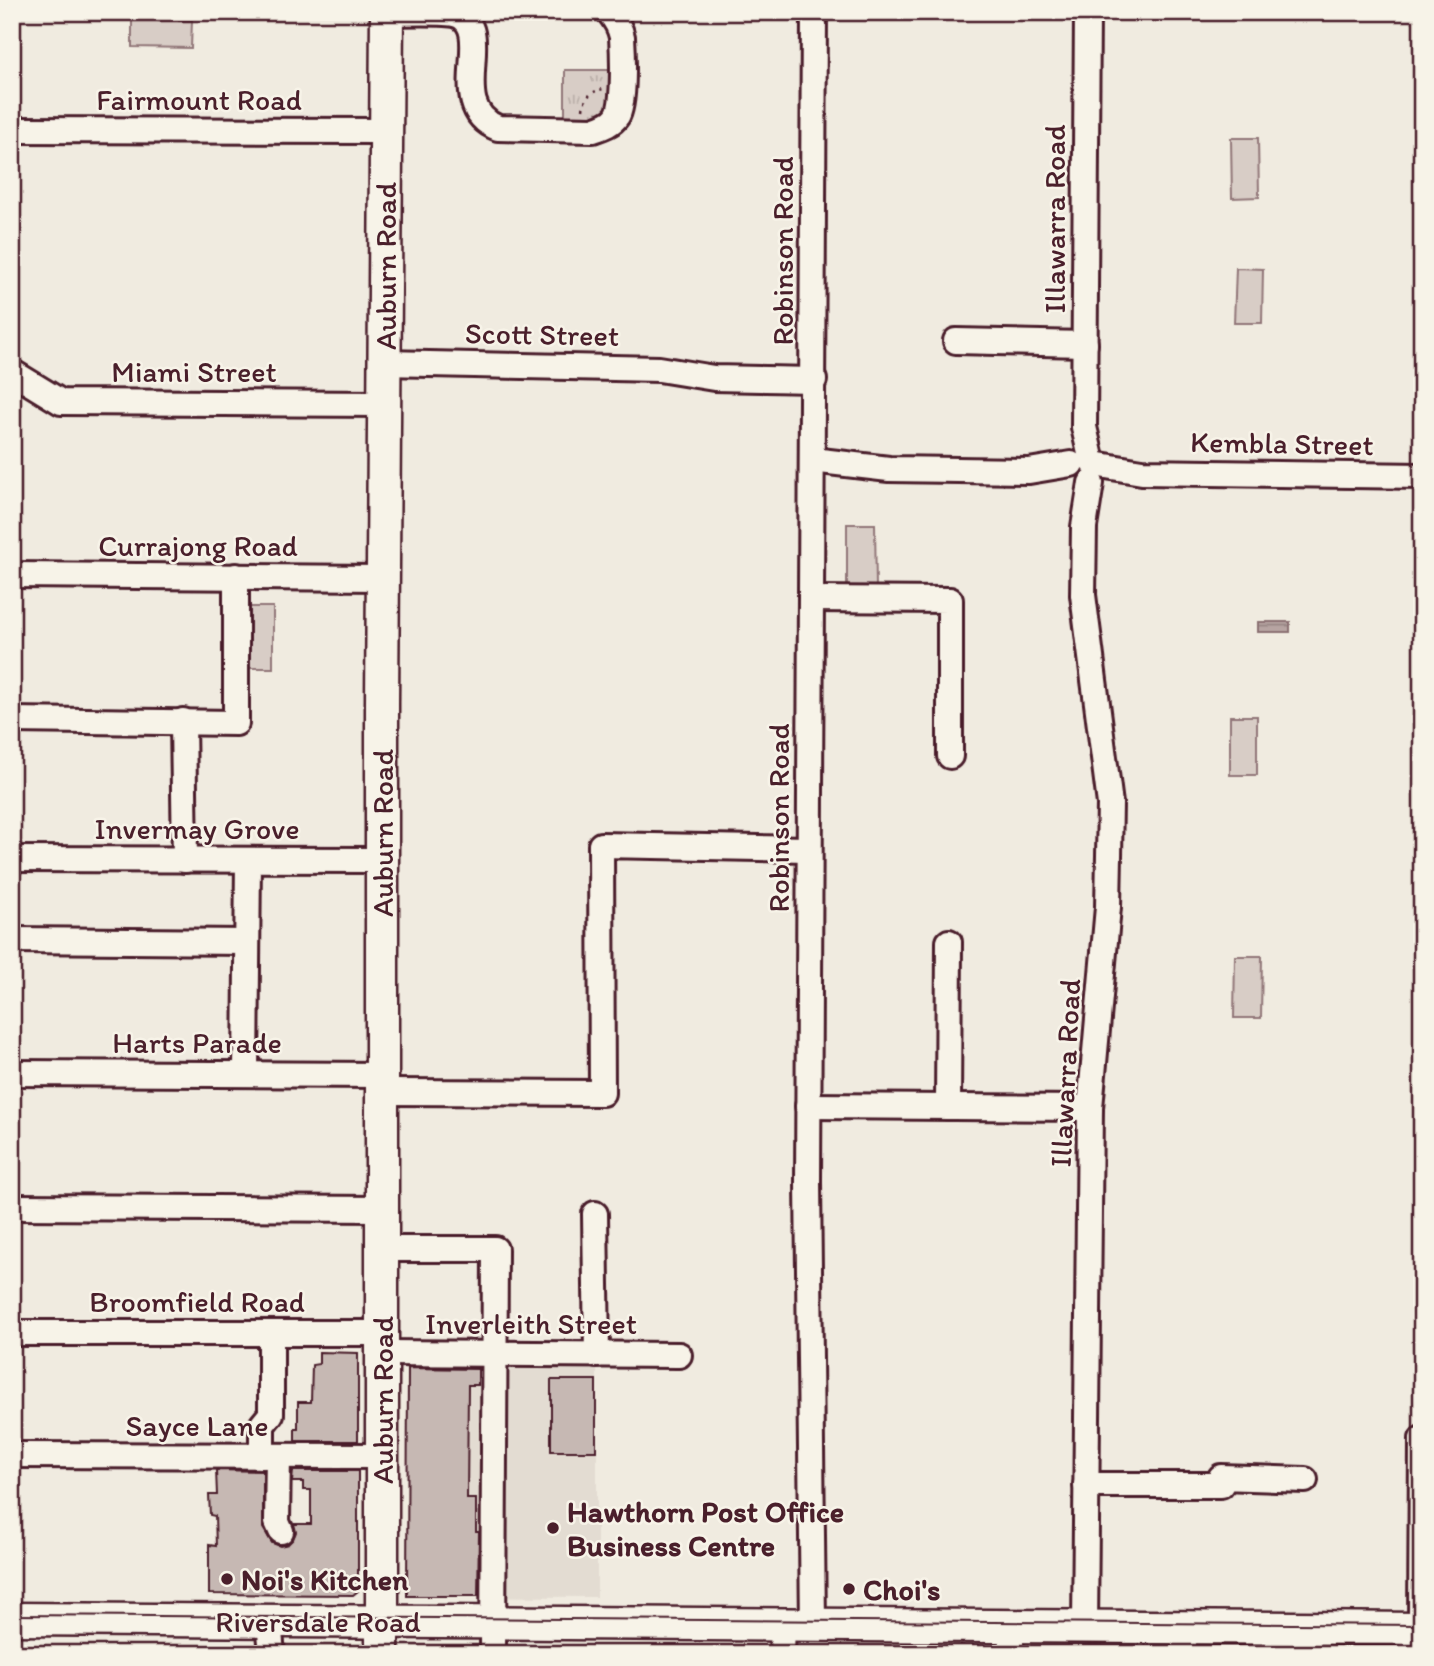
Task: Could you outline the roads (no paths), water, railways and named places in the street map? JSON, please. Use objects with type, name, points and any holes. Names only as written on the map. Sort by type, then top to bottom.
[{"type":"main road","name":"Auburn Road","points":[[382,1654],[383,578],[387,13]]},
{"type":"main road","name":"Riversdale Road","points":[[12,1619],[493,1622],[793,1634],[1011,1639],[1085,1626],[1184,1640],[1418,1637]]},
{"type":"street","points":[[387,13],[457,15],[468,23],[473,34],[472,100],[477,113],[486,123],[498,128],[593,130],[606,126],[617,117],[621,106],[622,35],[616,20],[609,12]]},
{"type":"street","name":"Robinson Road","points":[[793,1634],[808,1106],[814,12]]},
{"type":"street","name":"Illawarra Road","points":[[1085,1626],[1090,1108],[1108,907],[1110,804],[1083,595],[1087,12]]},
{"type":"street","name":"Fairmount Road","points":[[12,130],[386,131]]},
{"type":"street","points":[[956,341],[1085,344]]},
{"type":"street","name":"Scott Street","points":[[385,363],[659,369],[696,374],[713,370],[814,375]]},
{"type":"street","name":"Miami Street","points":[[12,372],[61,402],[385,404]]},
{"type":"street","name":"Kembla Street","points":[[812,468],[1422,476]]},
{"type":"street","name":"Currajong Road","points":[[12,575],[383,578]]},
{"type":"street","points":[[12,720],[236,723],[236,576]]},
{"type":"street","points":[[811,599],[950,600],[950,756]]},
{"type":"street","points":[[183,721],[185,860]]},
{"type":"street","name":"Harts Parade","points":[[12,1073],[246,1073],[382,1084],[602,1093],[601,845],[809,849]]},
{"type":"street","name":"Invermay Grove","points":[[12,859],[383,860]]},
{"type":"street","points":[[246,1073],[248,860]]},
{"type":"street","points":[[12,940],[247,942]]},
{"type":"street","points":[[948,1107],[949,942]]},
{"type":"street","points":[[808,1106],[1090,1108]]},
{"type":"street","points":[[12,1207],[382,1209]]},
{"type":"street","points":[[595,1214],[597,1355]]},
{"type":"street","points":[[383,1249],[495,1249],[493,1654]]},
{"type":"street","name":"Broomfield Road","points":[[12,1333],[271,1333],[382,1343]]},
{"type":"street","points":[[271,1333],[271,1414],[262,1425],[270,1456],[277,1522],[281,1531]]},
{"type":"street","name":"Inverleith Street","points":[[382,1343],[494,1354],[679,1355]]},
{"type":"street","points":[[1418,1637],[1421,1625],[1422,1439]]},
{"type":"street","name":"Sayce Lane","points":[[12,1455],[383,1456]]},
{"type":"street","points":[[1086,1485],[1221,1485],[1221,1477],[1305,1480]]},
{"type":"street","points":[[269,1621],[272,1654]]},
{"type":"tram line","points":[[12,1615],[1422,1625]]},
{"type":"place","name":"Hawthorn Post Office Business Centre","points":[[553,1528]]},
{"type":"place","name":"Noi's Kitchen","points":[[227,1579]]},
{"type":"place","name":"Choi's","points":[[849,1589]]}]
